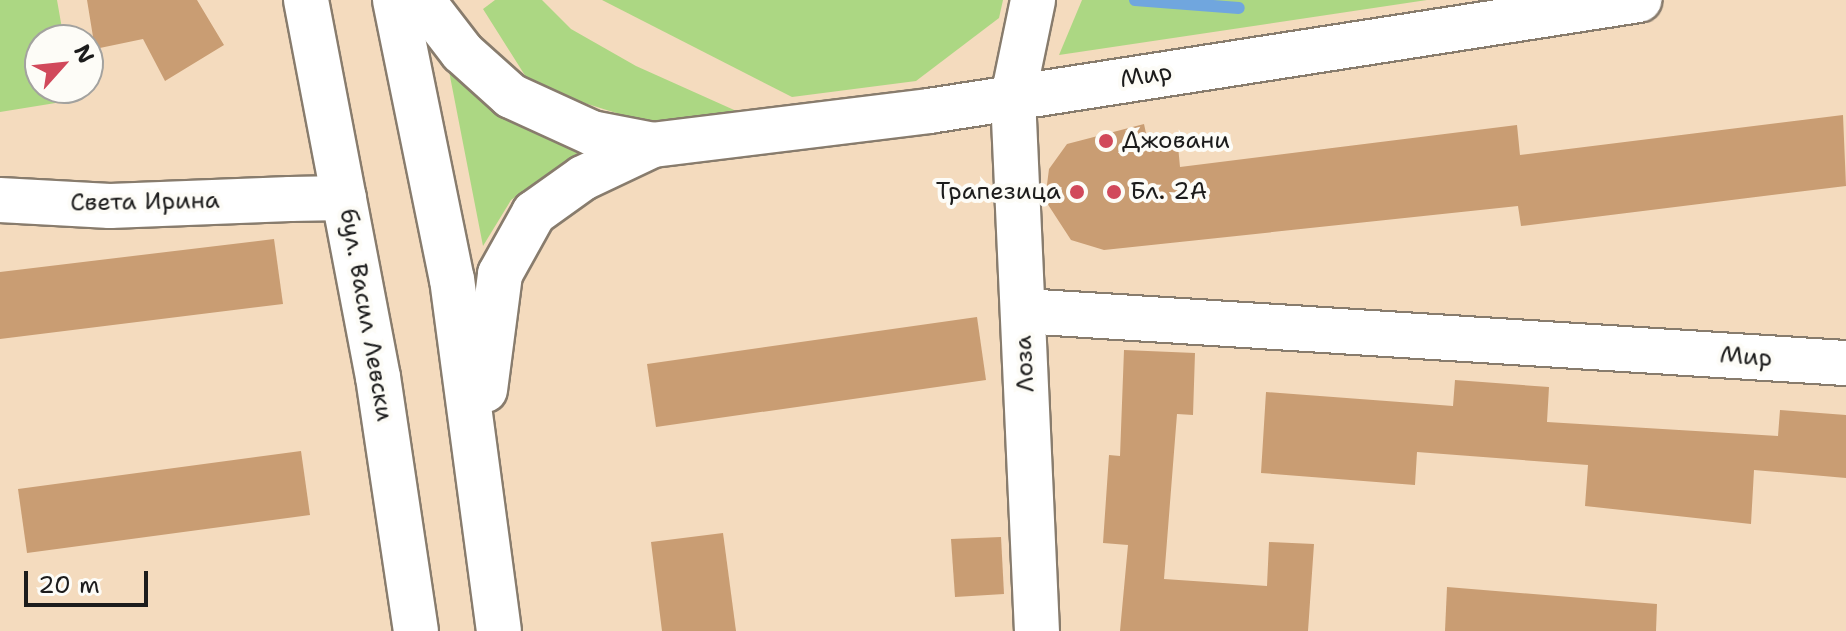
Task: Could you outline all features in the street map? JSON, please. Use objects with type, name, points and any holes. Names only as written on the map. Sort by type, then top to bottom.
[{"type":"main road","name":"бул. Васил Левски","points":[[306,0],[344,198],[416,631]]},
{"type":"main road","points":[[395,0],[445,236],[499,631]]},
{"type":"main road","points":[[422,0],[462,52],[511,96],[592,133],[653,145]]},
{"type":"main road","name":"Мир","points":[[653,145],[1013,97],[1639,0]]},
{"type":"main road","name":"Лоза","points":[[1029,20],[1013,97],[1037,631]]},
{"type":"main road","points":[[478,470],[494,302],[508,256],[534,213],[558,193],[653,145]]},
{"type":"main road","name":"Света Ирина","points":[[0,200],[110,206],[344,198]]},
{"type":"main road","name":"Мир","points":[[1023,311],[1846,363]]},
{"type":"green space","points":[[0,0],[57,0],[61,24],[24,24],[24,104],[49,104],[0,112]]},
{"type":"green space","points":[[495,0],[542,0],[571,29],[636,66],[752,118],[661,127],[549,92],[526,77],[483,9]]},
{"type":"green space","points":[[602,0],[1003,0],[999,18],[916,81],[792,97]]},
{"type":"green space","points":[[1082,0],[1427,0],[1059,55]]},
{"type":"green space","points":[[448,66],[509,119],[542,136],[607,150],[556,168],[511,200],[483,246]]},
{"type":"building","points":[[87,0],[197,0],[224,45],[165,81],[143,39],[104,47],[104,24],[91,24]]},
{"type":"building","points":[[1843,115],[1846,186],[1521,226],[1518,206],[1104,250],[1071,240],[1045,200],[1049,169],[1067,144],[1144,124],[1147,138],[1177,135],[1180,167],[1517,125],[1520,155]]},
{"type":"building","points":[[274,239],[283,304],[0,339],[0,272]]},
{"type":"building","points":[[977,317],[986,380],[656,427],[647,364]]},
{"type":"building","points":[[1124,350],[1195,353],[1193,415],[1177,414],[1164,579],[1267,586],[1269,542],[1314,544],[1308,631],[1120,631],[1128,545],[1103,543],[1109,455],[1120,456]]},
{"type":"building","points":[[1455,380],[1549,387],[1547,422],[1778,436],[1780,410],[1846,415],[1846,478],[1754,470],[1751,524],[1585,506],[1588,465],[1417,452],[1415,485],[1261,473],[1266,392],[1453,406]]},
{"type":"building","points":[[301,451],[310,515],[27,553],[18,489]]},
{"type":"building","points":[[723,533],[736,631],[662,631],[651,542]]},
{"type":"building","points":[[1001,537],[1004,594],[955,597],[951,539]]},
{"type":"building","points":[[1447,587],[1657,604],[1656,631],[1445,631]]},
{"type":"waterway","points":[[1135,0],[1239,8]]},
{"type":"place","name":"Джовани","points":[[1106,141]]},
{"type":"place","name":"Трапезица","points":[[1077,192]]},
{"type":"place","name":"Бл. 2А","points":[[1114,192]]}]
